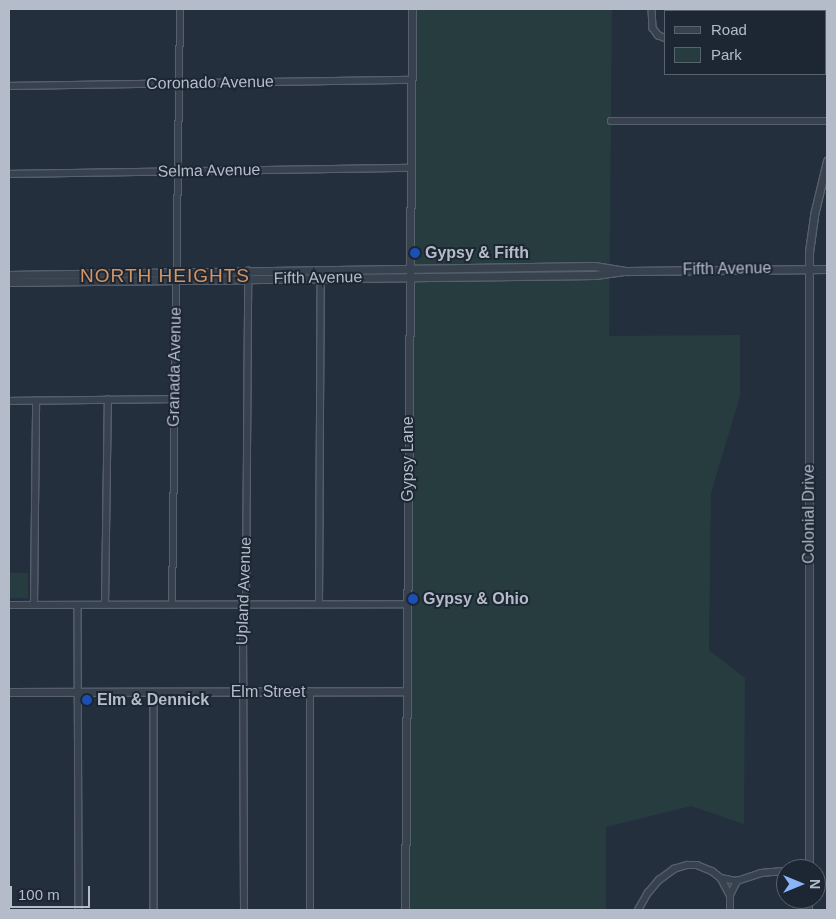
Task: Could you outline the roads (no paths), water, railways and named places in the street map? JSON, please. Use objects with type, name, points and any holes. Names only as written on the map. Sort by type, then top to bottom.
[{"type":"street","name":"Granada Avenue","points":[[172,605],[180,9]]},
{"type":"street","name":"Gypsy Lane","points":[[405,910],[412,9]]},
{"type":"street","points":[[652,9],[653,28],[658,35],[664,38]]},
{"type":"street","name":"Coronado Avenue","points":[[9,86],[411,80]]},
{"type":"street","points":[[611,121],[827,121]]},
{"type":"street","name":"Colonial Drive","points":[[809,859],[809,269],[810,241],[827,161]]},
{"type":"street","name":"Selma Avenue","points":[[9,174],[410,168]]},
{"type":"street","name":"Fifth Avenue","points":[[9,275],[177,276],[248,279],[410,268],[594,266],[627,270],[827,269]]},
{"type":"street","name":"Fifth Avenue","points":[[9,282],[177,276],[248,271],[409,277],[594,275],[627,270]]},
{"type":"street","name":"Upland Avenue","points":[[244,910],[242,692],[248,271]]},
{"type":"street","points":[[319,604],[321,275]]},
{"type":"street","points":[[9,401],[175,399]]},
{"type":"street","points":[[105,605],[108,400]]},
{"type":"street","points":[[34,605],[36,401]]},
{"type":"street","points":[[9,605],[407,604]]},
{"type":"street","points":[[78,605],[80,910]]},
{"type":"street","name":"Elm Street","points":[[9,692],[406,691]]},
{"type":"street","points":[[154,692],[154,910]]},
{"type":"street","points":[[310,692],[310,910]]},
{"type":"street","points":[[638,910],[654,885],[674,869],[687,865],[697,865],[706,868],[721,878],[737,881],[761,873],[776,872]]},
{"type":"street","points":[[721,878],[730,895]]},
{"type":"street","points":[[730,910],[730,895],[737,881]]},
{"type":"place","name":"Gypsy & Fifth","points":[[415,253]]},
{"type":"place","name":"Gypsy & Ohio","points":[[413,599]]},
{"type":"place","name":"Elm & Dennick","points":[[87,700]]},
{"type":"district","name":"NORTH HEIGHTS","points":[[165,276]]}]
